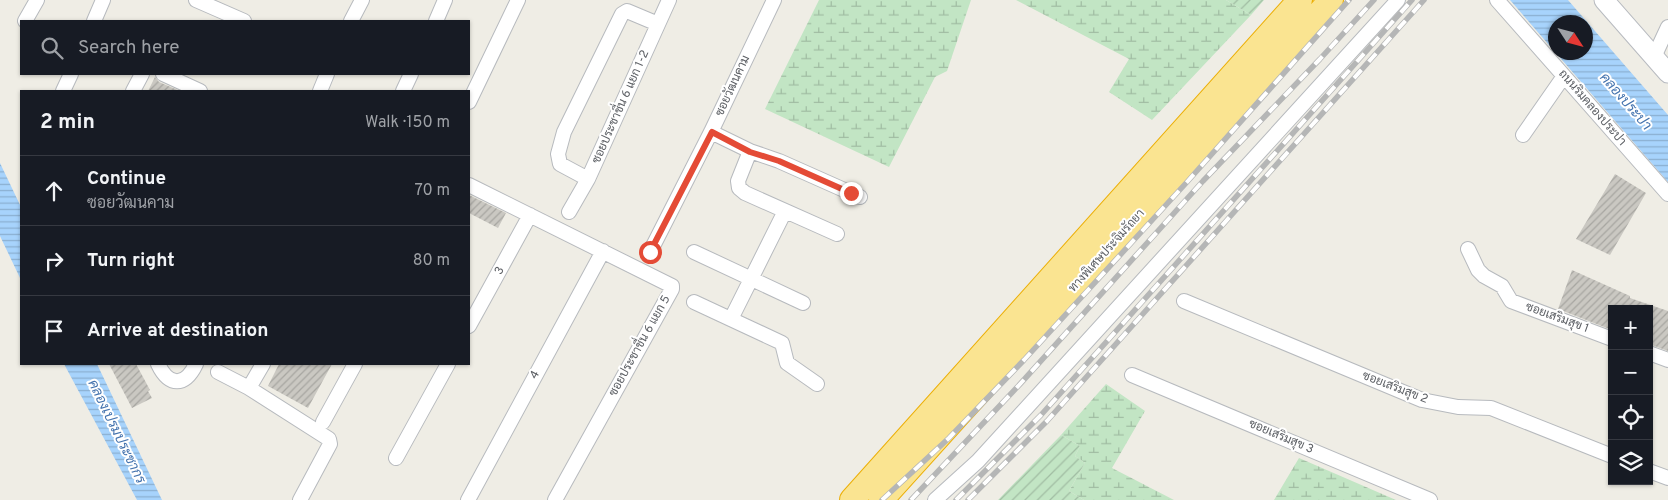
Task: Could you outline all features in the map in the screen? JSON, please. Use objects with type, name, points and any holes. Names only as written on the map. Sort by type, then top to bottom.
[{"type":"highway","name":"ทางพิเศษประจิมรัถยา","points":[[852,500],[1300,0]]},
{"type":"highway","name":"ทางพิเศษประจิมรัถยา","points":[[881,500],[1331,0]]},
{"type":"main road","points":[[1611,3],[1668,73]]},
{"type":"street","points":[[27,20],[37,0]]},
{"type":"street","points":[[94,20],[103,0]]},
{"type":"street","points":[[196,0],[242,20]]},
{"type":"street","points":[[352,20],[362,0]]},
{"type":"street","points":[[436,20],[445,0]]},
{"type":"street","points":[[470,100],[518,0]]},
{"type":"street","name":"ซอยประชาชื่น 6 แยก 1-2","points":[[569,212],[588,179],[669,0]]},
{"type":"street","name":"ซอยวัฒนคาม","points":[[650,252],[712,132],[774,0]]},
{"type":"street","points":[[935,500],[978,461],[1398,0]]},
{"type":"street","name":"ถนนริมคลองประปา","points":[[1497,0],[1668,194]]},
{"type":"street","points":[[588,179],[560,164],[558,154],[564,132],[625,11],[658,24]]},
{"type":"street","points":[[1654,57],[1668,27]]},
{"type":"street","points":[[63,90],[71,75]]},
{"type":"street","points":[[134,90],[141,75]]},
{"type":"street","points":[[165,75],[198,90]]},
{"type":"street","points":[[320,90],[327,75]]},
{"type":"street","points":[[403,90],[411,75]]},
{"type":"street","points":[[1523,135],[1564,76]]},
{"type":"street","points":[[712,132],[750,152],[779,161],[860,197]]},
{"type":"street","points":[[750,152],[738,181],[739,188],[745,193],[837,234]]},
{"type":"street","name":"ซอยประชาชื่น 6 แยก 5","points":[[470,185],[670,283],[672,289],[555,500]]},
{"type":"street","points":[[731,319],[784,211]]},
{"type":"street","name":"3","points":[[470,324],[530,215]]},
{"type":"street","name":"ซอยเสริมสุข 1","points":[[1468,249],[1478,270],[1484,276],[1502,286],[1511,301],[1608,337]]},
{"type":"street","name":"4","points":[[468,500],[603,251]]},
{"type":"street","points":[[694,252],[803,303]]},
{"type":"street","name":"ซอยเสริมสุข 2","points":[[1184,301],[1422,400],[1458,407],[1491,408],[1608,454]]},
{"type":"street","points":[[694,302],[782,343],[787,363],[818,384]]},
{"type":"street","points":[[1653,354],[1668,360]]},
{"type":"street","points":[[158,365],[163,375],[171,380],[179,381],[188,377],[195,365]]},
{"type":"street","points":[[249,388],[262,365]]},
{"type":"street","points":[[323,422],[354,365]]},
{"type":"street","points":[[396,458],[447,365]]},
{"type":"street","points":[[218,372],[249,388],[329,439],[330,444],[300,500]]},
{"type":"street","name":"ซอยเสริมสุข 3","points":[[1132,375],[1430,500]]},
{"type":"street","points":[[1653,472],[1668,478]]},
{"type":"green space","points":[[819,0],[971,0],[947,71],[935,77],[889,167],[765,109]]},
{"type":"green space","points":[[1016,0],[1226,0],[1251,15],[1152,120],[1109,92],[1129,59]]},
{"type":"green space","points":[[1226,0],[1264,0],[1251,15]]},
{"type":"green space","points":[[1106,384],[1145,411],[1112,468],[1174,500],[1084,500],[1069,491],[1085,463],[1075,456],[1080,446],[1061,435]]},
{"type":"green space","points":[[1061,435],[1080,446],[1075,456],[1085,463],[1069,491],[1084,500],[998,500]]},
{"type":"green space","points":[[1299,458],[1396,500],[1274,500]]},
{"type":"water","points":[[1510,0],[1568,0],[1581,15],[1548,15],[1548,44]]},
{"type":"water","name":"คลองประปา","points":[[1593,29],[1668,115],[1668,182],[1562,60],[1593,60]]},
{"type":"water","points":[[0,163],[20,205],[20,278],[0,236]]},
{"type":"water","name":"คลองเปรมประชากร","points":[[65,365],[97,365],[162,500],[137,500]]},
{"type":"building","points":[[155,77],[159,82],[178,90],[148,90]]},
{"type":"building","points":[[1615,174],[1646,193],[1610,255],[1576,239]]},
{"type":"building","points":[[470,195],[506,213],[498,228],[470,214]]},
{"type":"building","points":[[1572,270],[1630,296],[1630,298],[1650,305],[1608,305],[1608,328],[1558,309]]},
{"type":"building","points":[[1653,306],[1668,311],[1668,351],[1653,345]]},
{"type":"building","points":[[110,365],[137,365],[150,390],[148,391],[152,398],[132,408]]},
{"type":"building","points":[[278,365],[331,365],[308,408],[268,386]]},
{"type":"railway","points":[[882,500],[949,438],[1024,360],[1187,182],[1349,0]]},
{"type":"railway","points":[[911,500],[1021,383],[1203,181],[1374,0]]},
{"type":"railway","points":[[956,500],[1041,415],[1412,0]]},
{"type":"railway","points":[[968,500],[1047,421],[1424,0]]},
{"type":"route","points":[[650,252],[712,132],[750,152],[779,161],[851,193]]}]
